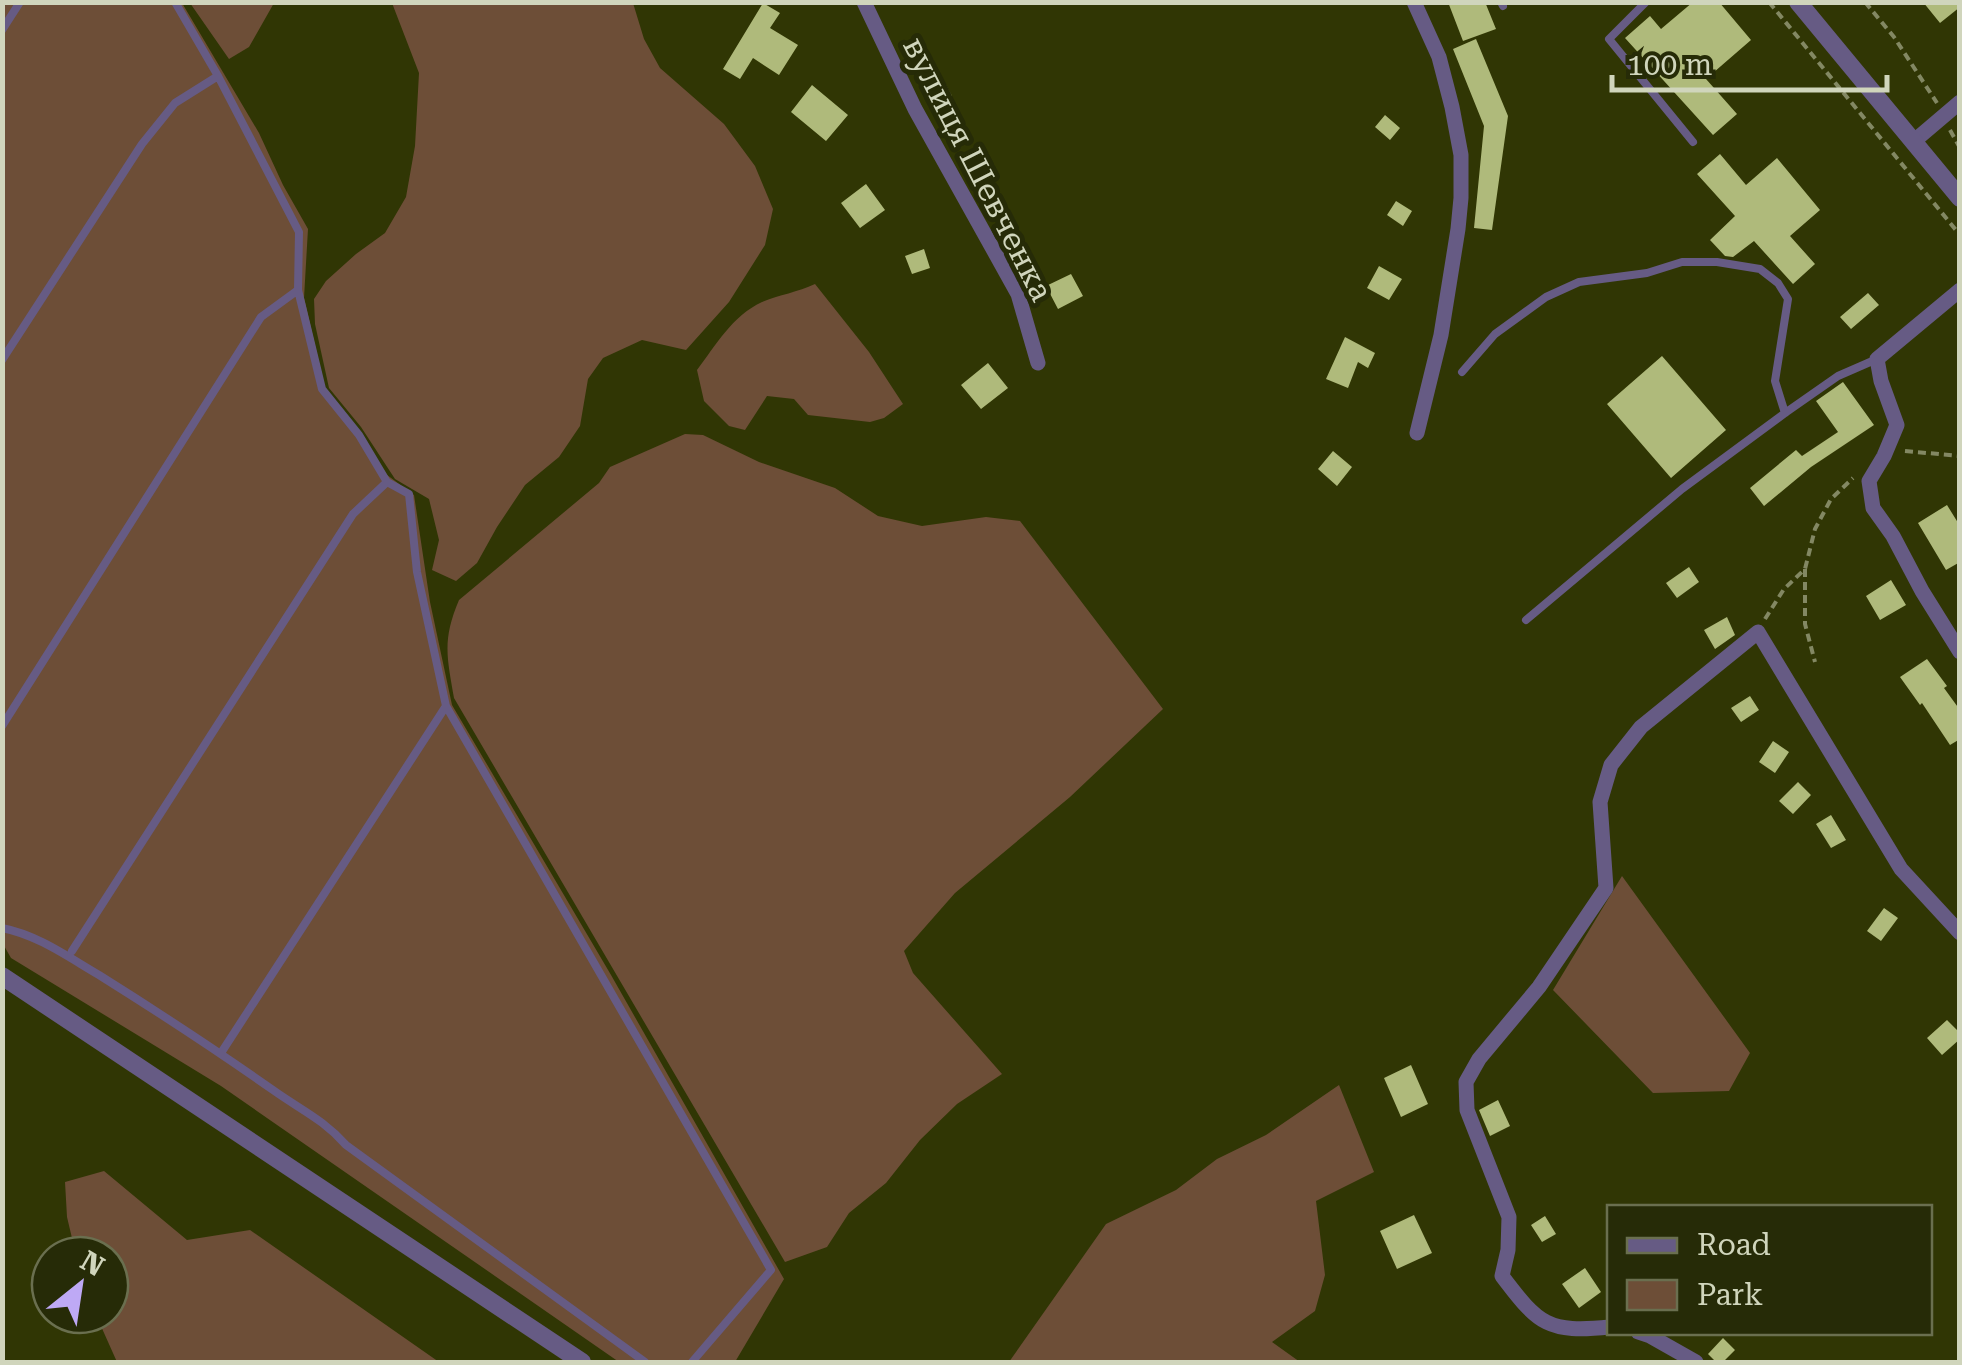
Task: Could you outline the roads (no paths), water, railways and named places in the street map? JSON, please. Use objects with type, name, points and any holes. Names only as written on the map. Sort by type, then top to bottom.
[{"type":"street","name":"вулиця Шевченка","points":[[864,2],[915,109],[1018,294],[1038,363]]},
{"type":"street","points":[[1414,2],[1439,57],[1461,155],[1456,246],[1441,335],[1417,433]]},
{"type":"street","points":[[1798,2],[1960,198]]},
{"type":"street","points":[[1913,142],[1960,102]]},
{"type":"street","points":[[1960,290],[1877,360],[1897,426],[1869,481],[1873,508],[1960,652]]},
{"type":"street","points":[[1607,1327],[1555,1328],[1524,1305],[1502,1276],[1509,1217],[1468,1110],[1466,1082],[1539,988],[1606,888],[1600,802],[1611,765],[1641,727],[1758,632],[1901,868],[1960,933]]},
{"type":"street","points":[[2,976],[582,1362]]},
{"type":"street","points":[[1647,1335],[1696,1362]]},
{"type":"lane","points":[[2,30],[20,2]]},
{"type":"lane","points":[[175,2],[299,232],[298,290],[322,389],[359,435],[388,482],[408,494],[417,572],[446,706],[771,1270],[692,1362]]},
{"type":"lane","points":[[1646,2],[1609,39],[1693,142]]},
{"type":"lane","points":[[2,360],[142,144],[175,103],[218,76]]},
{"type":"lane","points":[[1462,372],[1495,334],[1546,296],[1580,282],[1648,273],[1682,262],[1718,262],[1760,270],[1778,282],[1788,299],[1775,381],[1784,413]]},
{"type":"lane","points":[[2,726],[261,317],[298,290]]},
{"type":"lane","points":[[1526,620],[1682,489],[1784,413],[1838,376],[1877,360]]},
{"type":"lane","points":[[72,951],[353,514],[388,482]]},
{"type":"lane","points":[[221,1053],[446,706]]},
{"type":"lane","points":[[2,928],[24,932],[68,956],[329,1126],[346,1146],[644,1362]]}]
